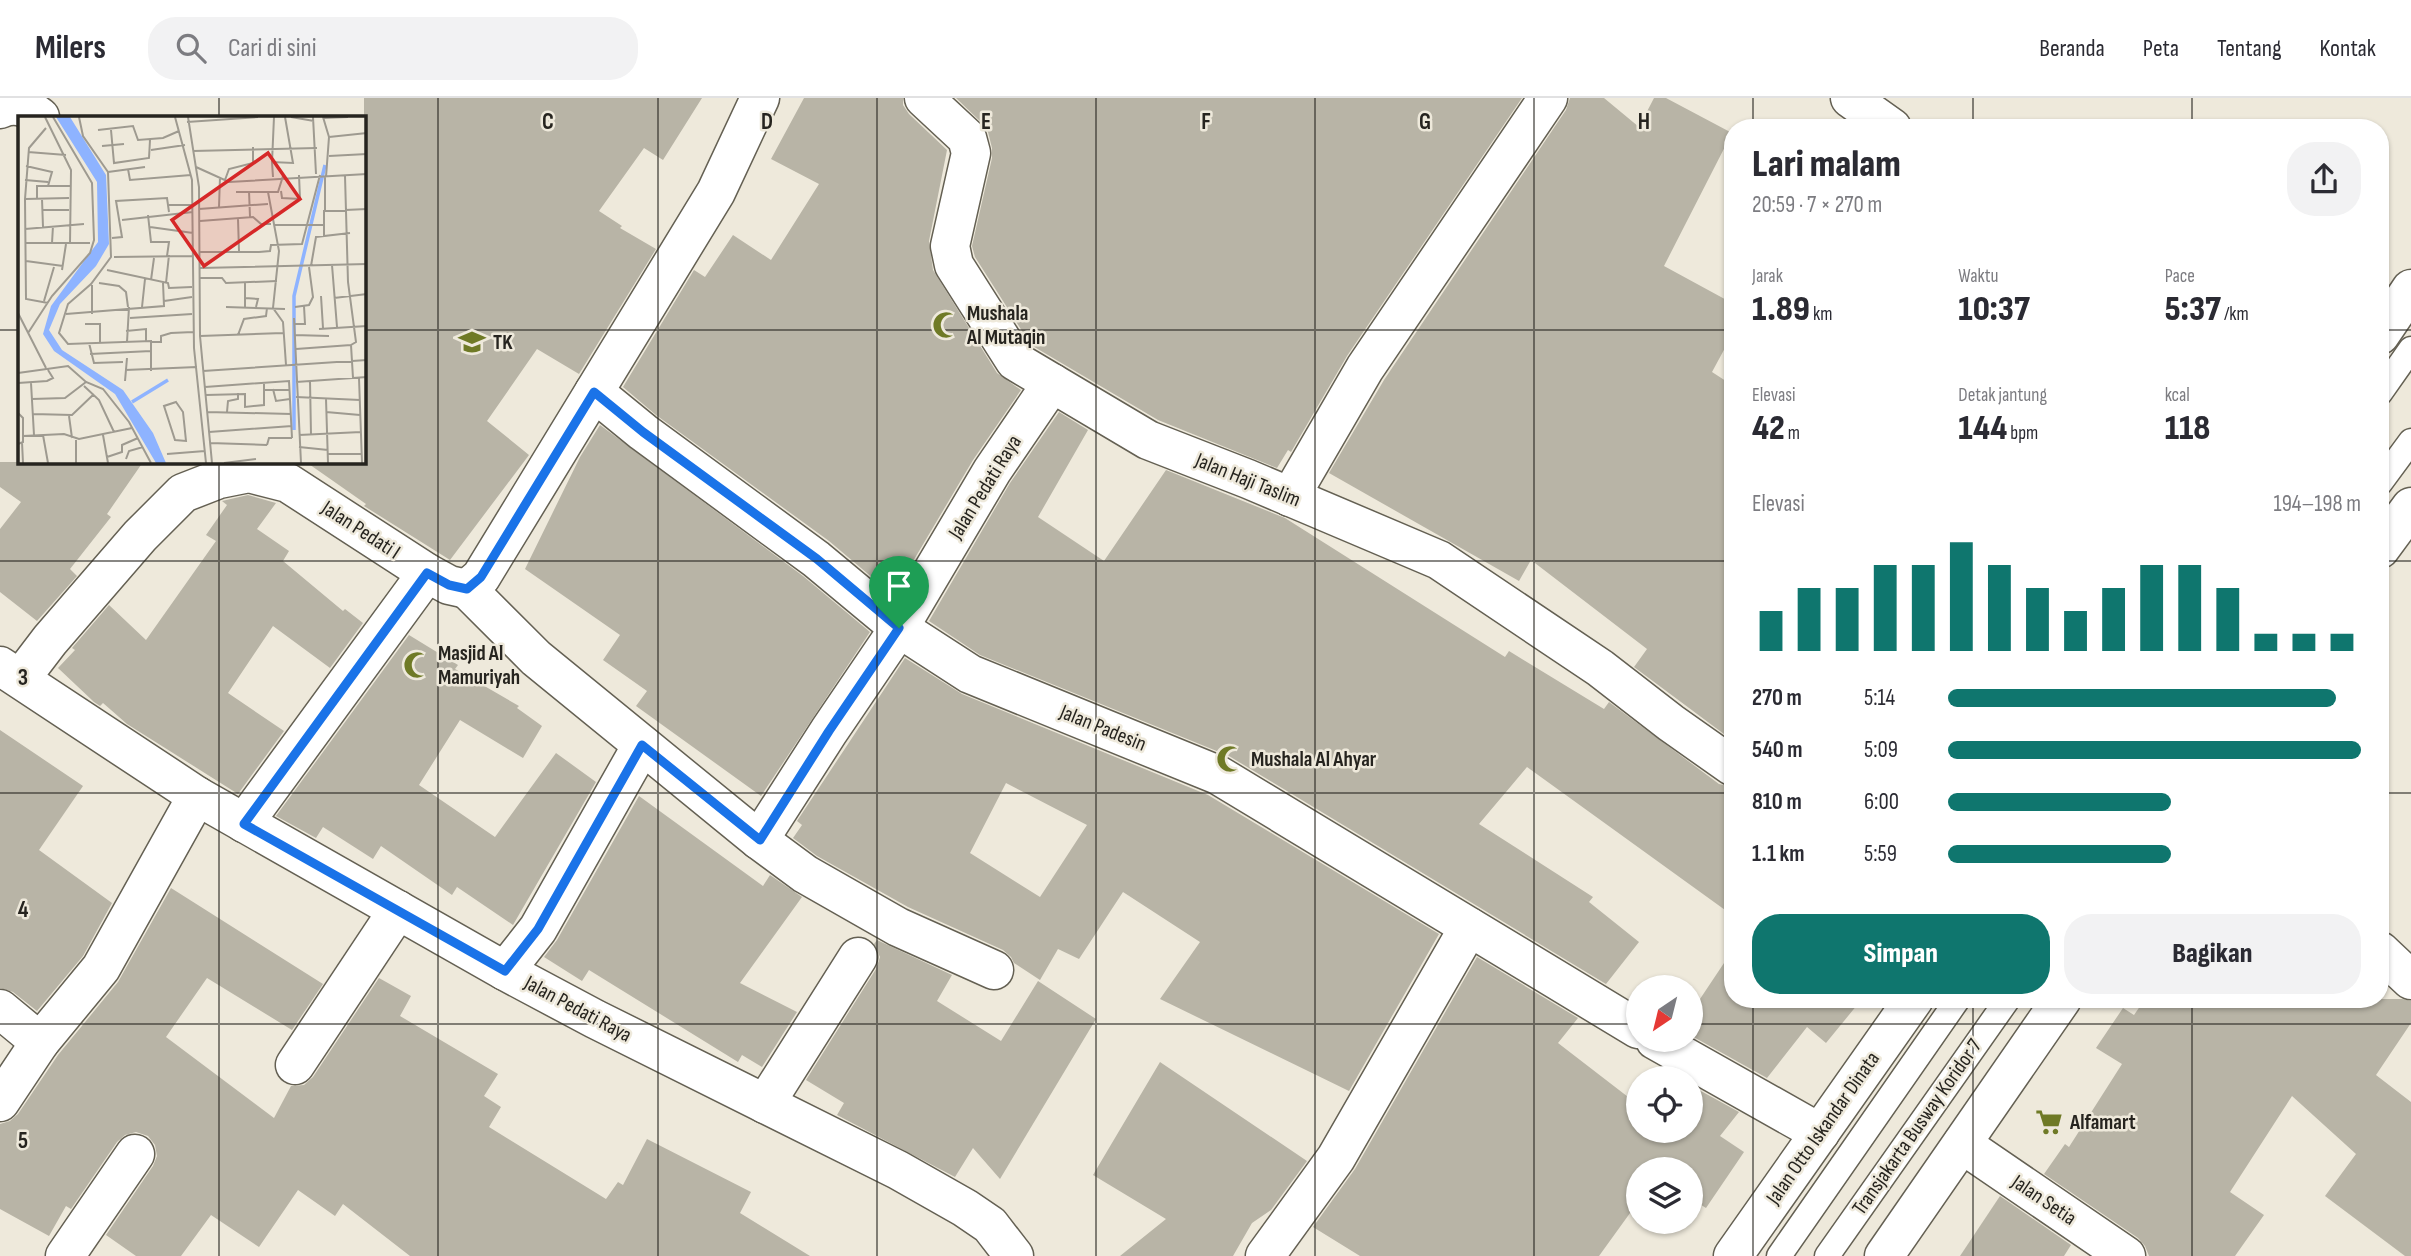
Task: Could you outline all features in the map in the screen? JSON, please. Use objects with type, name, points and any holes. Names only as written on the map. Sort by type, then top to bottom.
[{"type":"street","points":[[760,98],[716,192],[481,577],[467,589],[536,659],[805,874],[898,928],[994,970]]},
{"type":"street","points":[[1290,497],[1365,368],[1548,98]]},
{"type":"street","points":[[1850,98],[1879,119]]},
{"type":"street","name":"Jalan Haji Taslim","points":[[939,103],[967,138],[971,153],[950,246],[954,265],[1015,361],[1148,440],[1439,560],[1600,668],[1724,760]]},
{"type":"street","points":[[0,109],[8,105],[27,107],[39,116]]},
{"type":"street","points":[[2389,322],[2411,289]]},
{"type":"street","name":"Jalan Pedati Raya","points":[[760,840],[899,628],[992,471],[1052,383]]},
{"type":"street","name":"Jalan Padesin","points":[[594,392],[643,432],[817,559],[899,628],[970,674],[1218,775],[1626,1022]]},
{"type":"street","name":"Jalan Pedati I","points":[[10,672],[50,640],[149,527],[183,493],[223,470],[249,473],[288,483],[427,573],[449,585],[467,589]]},
{"type":"street","points":[[2389,538],[2411,507]]},
{"type":"street","points":[[244,824],[427,573]]},
{"type":"street","name":"Jalan Pedati Raya","points":[[10,672],[197,796],[505,971],[595,1019],[898,1170],[965,1208],[990,1225],[1014,1256]]},
{"type":"street","points":[[505,971],[538,929],[642,745]]},
{"type":"street","points":[[0,1102],[40,1042],[101,968],[197,796]]},
{"type":"street","points":[[295,1065],[398,910]]},
{"type":"street","points":[[1265,1256],[1336,1158],[1469,927]]},
{"type":"street","points":[[765,1104],[858,957]]},
{"type":"street","points":[[2389,959],[2411,980]]},
{"type":"street","name":"Jalan Otto Iskandar Dinata","points":[[1733,1256],[1908,1008]]},
{"type":"street","points":[[1884,1256],[2056,1008]]},
{"type":"street","points":[[0,1009],[40,1042]]},
{"type":"street","points":[[1676,1052],[1820,1133]]},
{"type":"street","name":"Jalan Setia","points":[[1962,1144],[2126,1256]]},
{"type":"street","points":[[65,1256],[135,1154]]},
{"type":"lane","points":[[2389,380],[2411,349]]},
{"type":"lane","points":[[2389,471],[2411,441]]},
{"type":"lane","name":"Transjakarta Busway Koridor 7","points":[[1779,1256],[1952,1008]]},
{"type":"lane","name":"Transjakarta Busway Koridor 7","points":[[1827,1256],[2002,1008]]},
{"type":"building","points":[[364,98],[702,98],[663,160],[644,148],[599,211],[622,226],[620,228],[656,249],[579,374],[537,349],[487,421],[529,455],[450,560],[364,506],[366,504],[309,464],[366,464]]},
{"type":"building","points":[[804,98],[903,98],[903,105],[909,114],[947,150],[929,241],[933,270],[997,373],[1021,390],[973,460],[893,595],[829,541],[656,415],[623,387],[694,270],[705,277],[733,235],[771,260],[819,184],[771,159]]},
{"type":"building","points":[[956,98],[1522,98],[1347,356],[1291,452],[1288,450],[1277,468],[1158,420],[1031,345],[975,257],[972,246],[992,148],[988,132],[982,123]]},
{"type":"building","points":[[1570,98],[1604,98],[1639,127],[1654,98],[1666,98],[1724,129],[1724,149],[1664,266],[1724,299],[1724,350],[1712,372],[1724,380],[1724,734],[1634,667],[1647,649],[1531,560],[1519,581],[1329,473],[1384,380],[1566,110]]},
{"type":"building","points":[[1059,412],[1088,430],[1038,517],[1104,561],[1166,470],[1285,518],[1505,657],[1509,651],[1604,709],[1609,702],[1724,785],[1724,909],[1527,767],[1479,824],[1593,897],[1589,902],[1639,942],[1606,984],[1229,756],[980,655],[929,621],[1010,483]]},
{"type":"building","points":[[600,425],[803,576],[870,632],[761,796],[636,706],[647,691],[603,660],[620,635],[525,569],[580,457]]},
{"type":"building","points":[[0,462],[142,464],[107,514],[111,517],[70,569],[77,576],[37,621],[0,592],[0,529],[21,502],[0,487]]},
{"type":"building","points":[[248,495],[276,503],[257,529],[289,551],[283,561],[343,611],[345,609],[363,623],[330,668],[273,626],[228,693],[284,731],[238,794],[127,724],[103,703],[100,706],[94,702],[58,668],[109,605],[146,640],[216,541],[206,535],[227,505],[222,501]]},
{"type":"building","points":[[409,635],[458,665],[455,669],[519,706],[517,708],[542,726],[523,758],[460,720],[419,785],[495,837],[556,753],[596,782],[513,925],[457,887],[452,895],[381,846],[373,859],[323,827],[316,838],[276,816]]},
{"type":"building","points":[[905,658],[962,694],[1208,795],[1439,934],[1349,1091],[1160,999],[1200,942],[1123,892],[1079,959],[1058,949],[1040,980],[1014,963],[1003,950],[908,907],[817,856],[793,838],[802,825],[797,821]],"holes":[[[1006,783],[1087,825],[1040,897],[970,853]]]},
{"type":"building","points":[[0,730],[83,786],[39,850],[112,903],[83,956],[37,1011],[13,992],[0,988]]},
{"type":"building","points":[[639,796],[763,886],[770,875],[802,897],[740,983],[797,1012],[762,1067],[742,1055],[738,1062],[589,970],[582,981],[544,957],[557,940]]},
{"type":"building","points":[[171,888],[323,984],[292,1030],[207,978],[166,1037],[274,1118],[291,1086],[304,1085],[313,1077],[379,978],[411,996],[400,1016],[498,1074],[484,1096],[501,1107],[489,1127],[606,1199],[618,1182],[623,1185],[647,1139],[751,1192],[740,1213],[810,1256],[410,1256],[343,1204],[335,1216],[298,1190],[259,1247],[211,1215],[181,1256],[136,1256],[106,1235],[157,1156],[155,1145],[148,1136],[136,1132],[125,1135],[117,1142],[71,1209],[66,1206],[49,1236],[0,1209],[0,1124],[10,1121],[18,1114],[58,1055],[118,982]]},
{"type":"building","points":[[877,940],[952,975],[937,1001],[1001,1041],[1038,981],[1096,1019],[1000,1179],[973,1148],[955,1177],[837,1115],[844,1103],[806,1080],[876,969],[880,957],[874,944]]},
{"type":"building","points":[[1477,957],[1578,1018],[1558,1043],[1626,1095],[1626,1143],[1703,1143],[1703,1092],[1739,1112],[1720,1136],[1744,1152],[1706,1208],[1703,1206],[1703,1157],[1626,1157],[1626,1219],[1599,1256],[1360,1256],[1313,1227],[1355,1169]]},
{"type":"building","points":[[1724,963],[1724,1008],[1855,1008],[1826,1043],[1807,1027],[1767,1078],[1703,1042],[1703,994]]},
{"type":"building","points":[[2389,999],[2411,1001],[2411,1023],[2376,1075],[2411,1102],[2411,1256],[2405,1256],[2325,1196],[2356,1154],[2292,1096],[2230,1192],[2264,1215],[2235,1256],[2149,1256],[2138,1238],[2044,1174],[2065,1144],[2069,1147],[2122,1064],[2096,1048],[2123,1008],[2134,1015],[2139,1008],[2389,1008]]},
{"type":"building","points":[[1160,1062],[1307,1161],[1271,1210],[1252,1223],[1233,1256],[1120,1256],[1166,1219],[1093,1175]]},
{"type":"building","points":[[2000,1196],[2071,1245],[2064,1256],[1960,1256]]},
{"type":"place","name":"Mushala Al Mutaqin","points":[[946,325]]},
{"type":"place","name":"TK","points":[[472,342]]},
{"type":"place","name":"Masjid Al Mamuriyah","points":[[417,665]]},
{"type":"place","name":"Mushala Al Ahyar","points":[[1230,759]]},
{"type":"place","name":"Alfamart","points":[[2049,1122]]},
{"type":"route","points":[[594,392],[643,432],[817,559],[899,628],[760,840],[642,745],[538,929],[505,971],[244,824],[427,573],[449,585],[467,589],[481,577],[594,392]]}]
